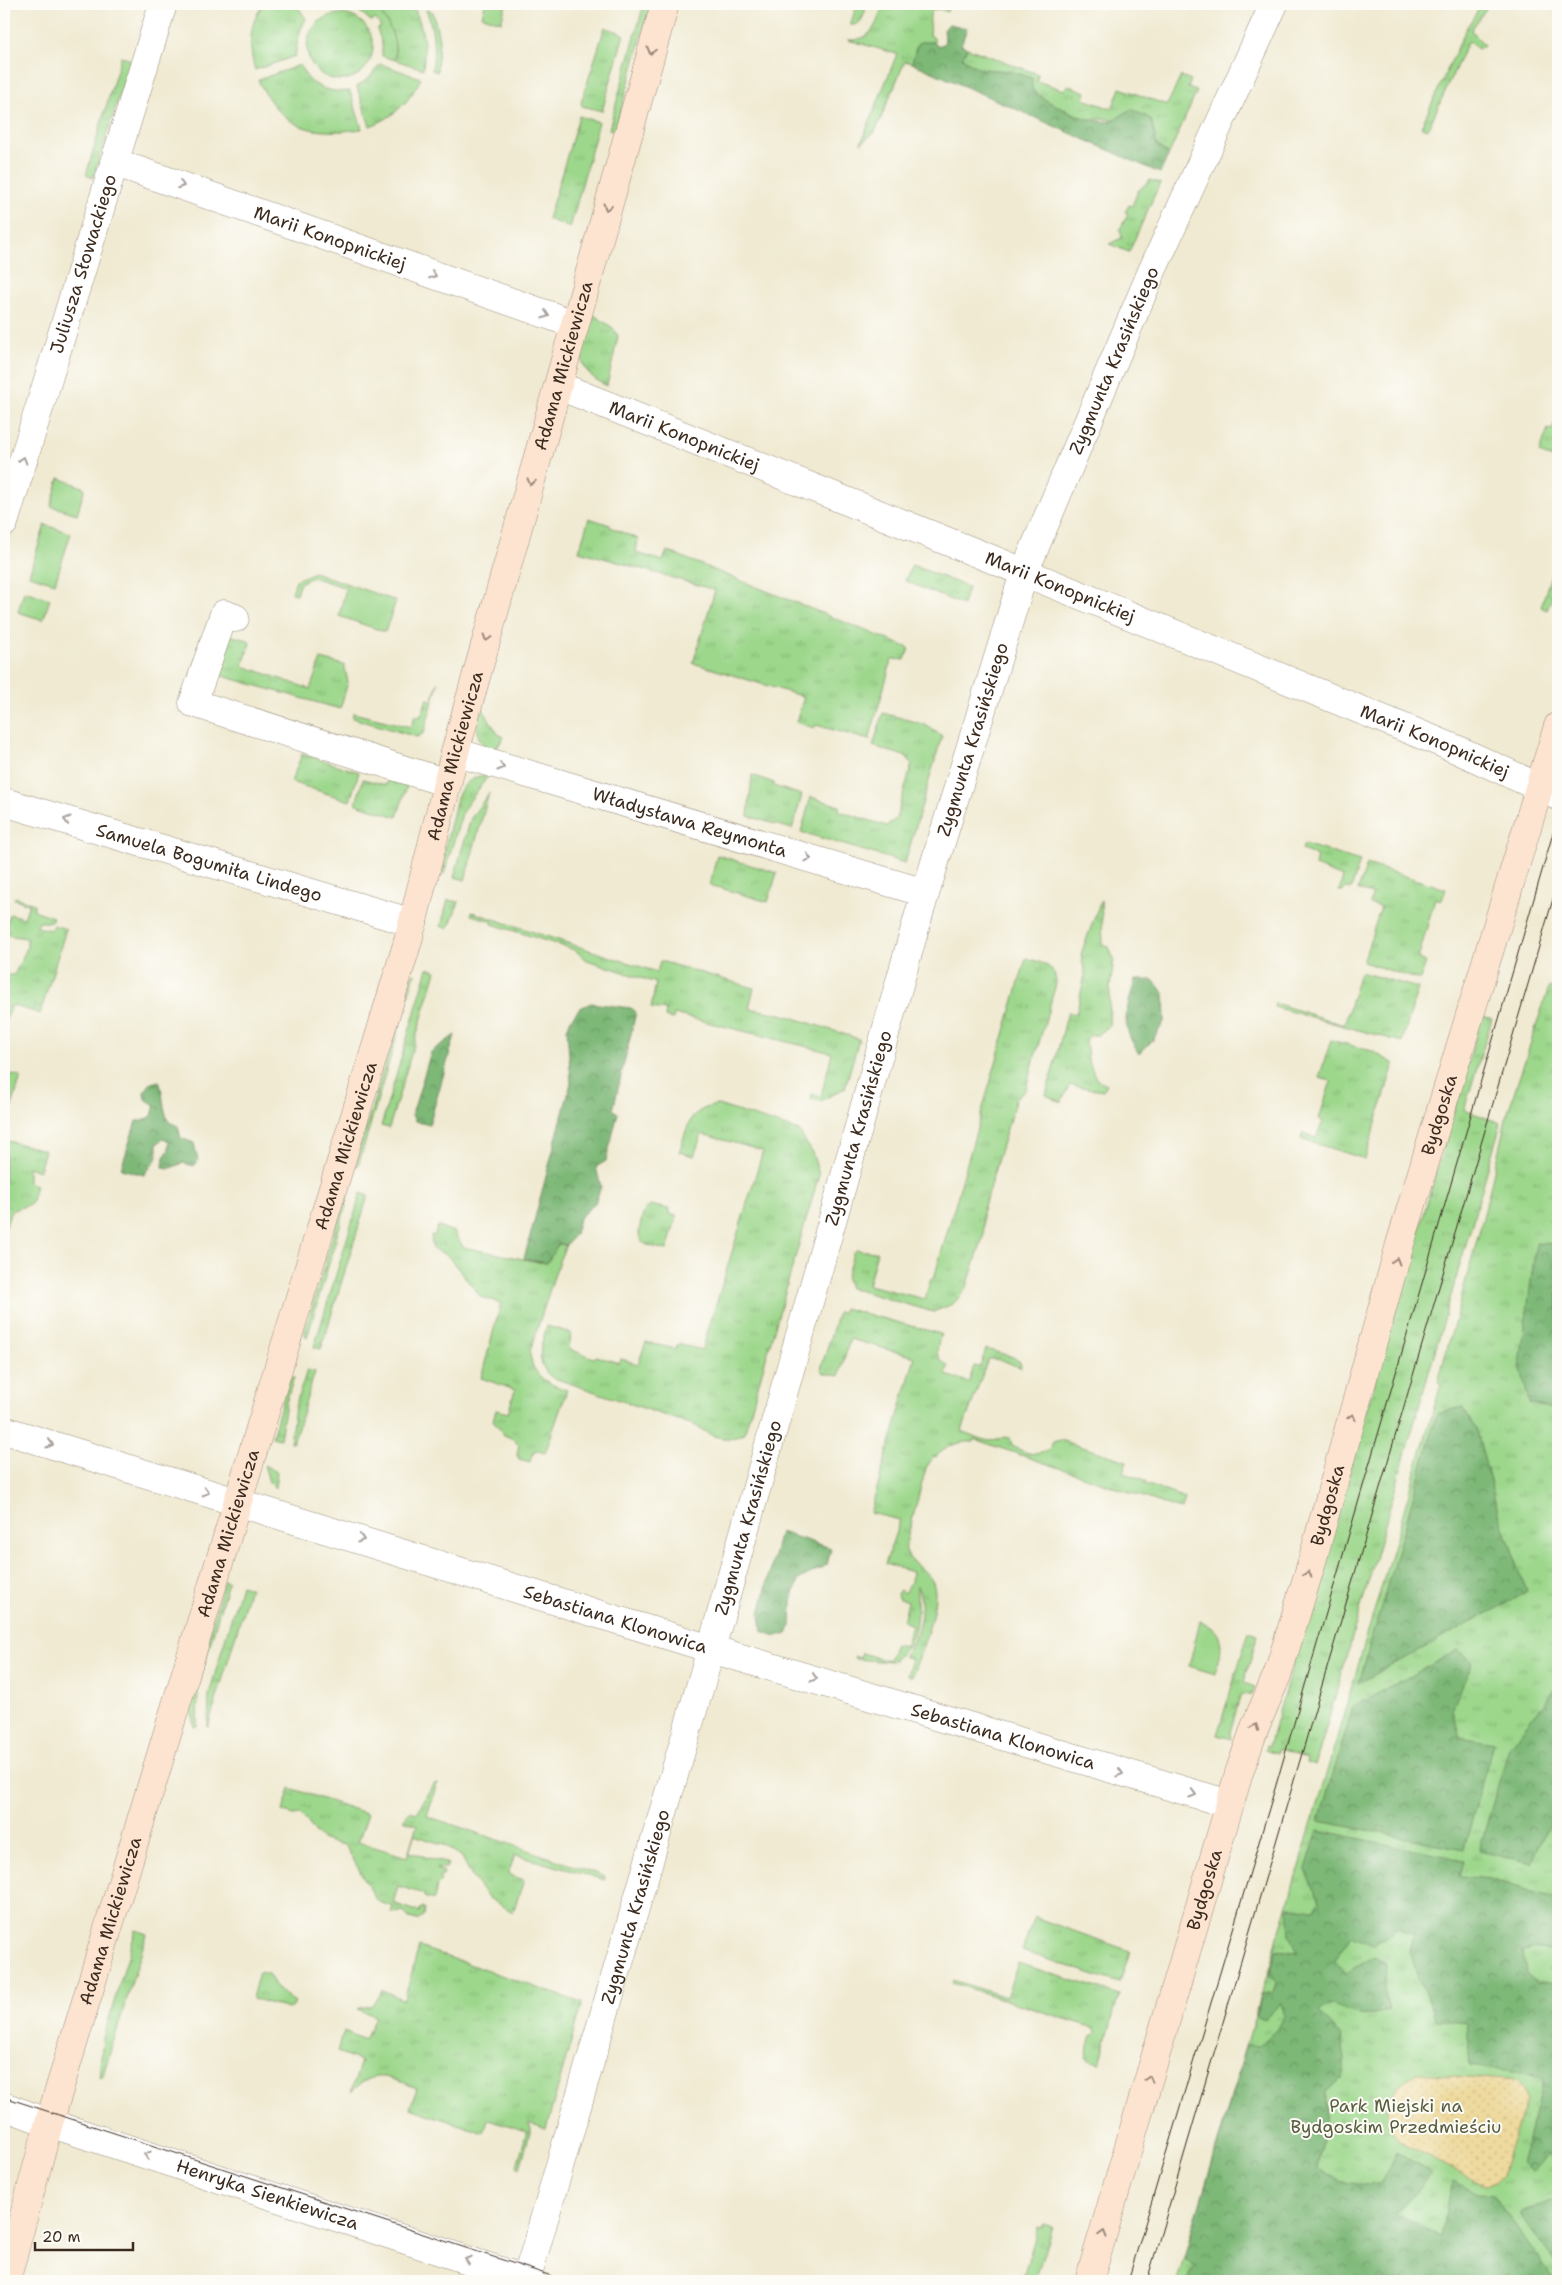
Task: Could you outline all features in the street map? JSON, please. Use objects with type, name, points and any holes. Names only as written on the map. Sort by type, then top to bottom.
[{"type":"street","name":"Juliusza Słowackiego","points":[[4,523],[163,4]]},
{"type":"street","name":"Adama Mickiewicza","points":[[6,2281],[49,2123],[413,923],[455,752],[665,4]]},
{"type":"street","name":"Zygmunta Krasińskiego","points":[[528,2281],[711,1649],[925,893],[1024,573],[1152,271],[1274,4]]},
{"type":"street","name":"Marii Konopnickiej","points":[[114,162],[574,324]]},
{"type":"street","name":"Marii Konopnickiej","points":[[559,386],[1024,573],[1464,753],[1549,791]]},
{"type":"street","points":[[235,618],[224,614],[193,703],[447,783]]},
{"type":"street","name":"Bydgoska","points":[[1089,2281],[1230,1804],[1255,1727],[1278,1673],[1311,1565],[1400,1244],[1549,791],[1558,726]]},
{"type":"street","name":"Władysława Reymonta","points":[[455,752],[925,893]]},
{"type":"street","name":"Samuela Bogumiła Lindego","points":[[4,802],[413,923]]},
{"type":"street","name":"Sebastiana Klonowica","points":[[4,1430],[711,1649],[767,1664],[1050,1752],[1230,1804]]},
{"type":"street","name":"Henryka Sienkiewicza","points":[[4,2106],[49,2123],[528,2281]]},
{"type":"green space","points":[[263,4],[296,4],[306,19],[300,31],[295,56],[255,70],[251,52],[251,35],[255,19]]},
{"type":"green space","points":[[357,4],[371,4],[387,22],[393,36],[395,60],[382,56],[382,44],[377,29],[381,27],[376,19],[371,21],[357,9]]},
{"type":"green space","points":[[371,4],[412,4],[419,19],[423,35],[423,69],[395,60],[393,36],[387,22]]},
{"type":"green space","points":[[485,4],[506,4],[501,22],[482,16]]},
{"type":"green space","points":[[644,4],[651,4],[615,131],[609,129]]},
{"type":"green space","points":[[851,4],[867,4],[862,19],[858,24],[854,25],[850,25],[857,5]]},
{"type":"green space","points":[[883,4],[949,4],[947,12],[940,9],[932,10],[930,16],[930,35],[934,38],[934,42],[920,43],[916,48],[912,63],[905,61],[875,132],[861,143],[897,54],[848,40],[863,38],[872,30]]},
{"type":"green space","points":[[1482,4],[1489,4],[1471,30],[1484,45],[1478,49],[1468,41],[1428,129],[1421,127],[1467,27]]},
{"type":"green space","points":[[426,10],[433,12],[439,39],[437,72],[432,70],[433,39],[431,24]]},
{"type":"green space","points":[[340,14],[353,17],[363,24],[370,34],[373,47],[370,60],[363,70],[353,77],[340,80],[327,77],[317,70],[310,60],[307,47],[310,34],[317,24],[327,17]]},
{"type":"green space","points":[[949,24],[967,28],[961,45],[967,48],[962,58],[980,69],[1011,71],[1032,78],[1032,90],[1058,107],[1091,120],[1111,121],[1131,109],[1151,119],[1157,146],[1169,154],[1160,173],[912,63],[916,48],[920,42],[934,42],[937,46],[944,44],[944,30]]},
{"type":"green space","points":[[605,27],[624,34],[602,111],[582,106],[581,103]]},
{"type":"green space","points":[[967,48],[1038,74],[1037,81],[1064,90],[1067,85],[1086,92],[1084,99],[1112,109],[1120,88],[1167,105],[1181,76],[1191,80],[1188,88],[1197,91],[1169,154],[1157,146],[1151,119],[1086,119],[1046,101],[1011,71],[980,69],[962,58]]},
{"type":"green space","points":[[121,56],[131,60],[93,178],[86,175]]},
{"type":"green space","points":[[380,64],[421,78],[412,94],[400,108],[379,123],[370,126],[357,87],[370,77]]},
{"type":"green space","points":[[300,65],[309,79],[320,87],[334,91],[350,91],[362,129],[327,131],[300,126],[288,119],[277,109],[258,80]]},
{"type":"green space","points":[[579,116],[599,122],[570,228],[548,219]]},
{"type":"green space","points":[[1150,180],[1160,183],[1129,252],[1109,244],[1122,238],[1120,229],[1128,214],[1125,212],[1129,205],[1132,206],[1138,191]]},
{"type":"green space","points":[[591,313],[613,328],[618,336],[607,386],[586,370],[582,360],[581,354]]},
{"type":"green space","points":[[1558,415],[1558,460],[1539,453],[1548,429],[1552,430]]},
{"type":"green space","points":[[59,478],[85,488],[77,514],[51,506]]},
{"type":"green space","points":[[589,518],[610,525],[610,527],[638,539],[636,553],[663,561],[667,551],[909,648],[905,660],[892,659],[869,740],[816,725],[814,728],[796,722],[804,697],[693,663],[715,590],[579,551]]},
{"type":"green space","points":[[45,525],[71,533],[55,583],[29,575]]},
{"type":"green space","points":[[1558,552],[1558,582],[1547,610],[1541,607]]},
{"type":"green space","points":[[912,565],[968,587],[963,605],[905,581]]},
{"type":"green space","points":[[314,572],[396,601],[385,632],[339,616],[346,588],[312,577],[300,583],[296,594],[292,593],[296,580]]},
{"type":"green space","points":[[24,591],[50,599],[43,620],[18,612]]},
{"type":"green space","points":[[229,635],[248,640],[250,643],[243,666],[310,689],[321,659],[344,665],[348,682],[340,709],[215,674]]},
{"type":"green space","points":[[438,683],[424,733],[417,737],[352,718],[353,713],[411,727],[415,716],[421,716],[427,699],[432,700]]},
{"type":"green space","points":[[481,706],[498,734],[504,737],[495,751],[488,748],[479,739],[478,720]]},
{"type":"green space","points":[[883,713],[926,725],[942,736],[905,863],[801,832],[811,797],[840,806],[839,811],[887,826],[896,819],[912,764],[907,757],[873,746]]},
{"type":"green space","points":[[302,754],[359,772],[350,801],[291,782]]},
{"type":"green space","points":[[752,775],[774,783],[773,786],[802,795],[792,829],[748,816]]},
{"type":"green space","points":[[479,776],[488,776],[463,810],[444,874],[439,873],[457,798],[465,784]]},
{"type":"green space","points":[[363,779],[386,785],[388,780],[407,786],[397,817],[356,804]]},
{"type":"green space","points":[[489,793],[465,880],[454,877],[471,818]]},
{"type":"green space","points":[[1304,844],[1360,861],[1351,889],[1345,888],[1343,892],[1339,891],[1343,877],[1315,866],[1317,856],[1302,850]]},
{"type":"green space","points":[[717,855],[777,873],[768,902],[710,885]]},
{"type":"green space","points":[[1367,864],[1446,889],[1442,900],[1435,898],[1418,959],[1426,962],[1420,980],[1363,962],[1381,907],[1370,904],[1372,894],[1358,890]]},
{"type":"green space","points":[[15,897],[34,904],[34,910],[53,917],[51,922],[39,922],[37,927],[50,930],[53,925],[66,929],[40,1014],[12,1005],[4,1024],[4,975],[14,975],[27,948],[27,938],[4,935],[10,914],[24,918],[29,904],[14,899]]},
{"type":"green space","points":[[448,900],[459,902],[448,929],[441,926]]},
{"type":"green space","points":[[1101,900],[1103,944],[1108,947],[1114,959],[1110,987],[1109,1026],[1098,1035],[1090,1035],[1086,1040],[1088,1059],[1096,1079],[1107,1084],[1103,1091],[1070,1085],[1061,1102],[1046,1095],[1068,1012],[1076,1014],[1085,975],[1081,954]]},
{"type":"green space","points":[[472,912],[657,972],[660,961],[754,988],[749,1008],[785,1015],[859,1039],[845,1088],[821,1101],[811,1099],[812,1094],[821,1096],[832,1053],[674,1014],[673,1019],[665,1017],[666,1010],[651,1008],[656,983],[587,960],[575,950],[492,924],[492,921],[471,915]]},
{"type":"green space","points":[[1026,958],[1043,963],[1051,969],[1054,973],[1056,984],[1025,1091],[1016,1098],[982,1213],[984,1234],[967,1287],[953,1304],[933,1312],[850,1288],[846,1279],[853,1253],[856,1250],[877,1252],[868,1285],[925,1299],[931,1278],[934,1278]]},
{"type":"green space","points":[[428,968],[436,971],[389,1128],[381,1126]]},
{"type":"green space","points":[[1360,972],[1418,988],[1402,1042],[1274,1007],[1275,1003],[1344,1025]]},
{"type":"green space","points":[[415,974],[358,1166],[354,1166],[412,975]]},
{"type":"green space","points":[[1135,980],[1153,980],[1164,993],[1165,1020],[1153,1040],[1139,1054],[1129,1034],[1126,1018]]},
{"type":"green space","name":"Park Miejski na Bydgoskim Przedmieściu","points":[[1558,980],[1558,2281],[1177,2281],[1441,1384],[1438,1382],[1484,1214],[1507,1115],[1549,987],[1556,989]]},
{"type":"green space","points":[[591,1003],[631,1008],[636,1012],[613,1110],[618,1113],[606,1161],[596,1167],[601,1187],[595,1203],[579,1218],[575,1234],[566,1245],[558,1244],[547,1263],[524,1259],[571,1083],[567,1029],[571,1019],[580,1008]]},
{"type":"green space","points":[[1477,1014],[1492,1019],[1464,1110],[1501,1123],[1315,1766],[1306,1763],[1307,1758],[1278,1750],[1276,1753],[1265,1749],[1266,1745],[1269,1746],[1476,1035]]},
{"type":"green space","points":[[455,1035],[429,1125],[415,1121],[412,1115],[431,1052]]},
{"type":"green space","points":[[1331,1040],[1372,1051],[1394,1064],[1365,1159],[1301,1139],[1303,1133],[1316,1138],[1323,1121],[1319,1119],[1331,1081],[1319,1078]]},
{"type":"green space","points":[[4,1072],[21,1077],[4,1132]]},
{"type":"green space","points":[[159,1081],[165,1112],[169,1122],[178,1126],[181,1138],[194,1143],[198,1161],[194,1166],[183,1163],[168,1169],[163,1167],[164,1157],[169,1150],[169,1142],[163,1139],[157,1144],[157,1158],[144,1175],[121,1169],[136,1121],[143,1121],[152,1116],[155,1105],[145,1099],[144,1092],[151,1083]]},
{"type":"green space","points":[[718,1105],[799,1131],[812,1152],[819,1175],[744,1434],[731,1438],[713,1435],[696,1426],[551,1377],[542,1365],[540,1353],[547,1326],[571,1333],[569,1349],[594,1358],[596,1356],[619,1363],[621,1359],[638,1364],[646,1342],[675,1349],[678,1344],[702,1350],[763,1151],[702,1134],[694,1156],[679,1152],[687,1127],[695,1115],[708,1107]]},
{"type":"green space","points":[[4,1140],[45,1150],[39,1171],[28,1167],[28,1182],[36,1185],[31,1204],[11,1211],[4,1232]]},
{"type":"green space","points":[[361,1193],[368,1196],[321,1349],[314,1347]]},
{"type":"green space","points":[[345,1194],[349,1195],[307,1338],[304,1334]]},
{"type":"green space","points":[[650,1205],[669,1209],[669,1214],[677,1216],[667,1250],[644,1243],[639,1236],[643,1215]]},
{"type":"green space","points":[[438,1226],[454,1232],[463,1247],[538,1262],[547,1263],[558,1244],[566,1245],[530,1351],[533,1367],[541,1377],[567,1390],[545,1453],[535,1450],[530,1462],[519,1459],[517,1455],[519,1444],[516,1443],[516,1440],[504,1435],[493,1420],[496,1410],[508,1413],[515,1390],[481,1378],[501,1303],[481,1297],[447,1255],[433,1249],[431,1235],[434,1236]]},
{"type":"green space","points":[[1536,1243],[1558,1244],[1558,1411],[1529,1403],[1520,1364]]},
{"type":"green space","points":[[844,1308],[941,1334],[937,1352],[948,1366],[946,1375],[969,1382],[974,1366],[980,1367],[986,1349],[1013,1357],[1020,1362],[1021,1368],[1002,1360],[988,1359],[962,1431],[989,1441],[999,1440],[1004,1437],[1010,1438],[1012,1446],[1034,1454],[1049,1450],[1053,1442],[1060,1440],[1127,1461],[1123,1473],[1146,1480],[1145,1484],[1185,1498],[1182,1510],[974,1439],[974,1442],[963,1442],[953,1445],[936,1457],[934,1456],[926,1468],[905,1547],[912,1561],[931,1579],[935,1599],[929,1627],[912,1677],[907,1675],[912,1659],[903,1656],[917,1633],[921,1614],[920,1595],[917,1586],[915,1628],[907,1646],[891,1662],[855,1659],[854,1656],[860,1658],[862,1653],[888,1661],[895,1644],[905,1646],[912,1625],[903,1621],[908,1602],[898,1598],[897,1594],[900,1590],[904,1593],[911,1582],[912,1572],[885,1564],[900,1520],[870,1513],[915,1357],[850,1339],[839,1376],[824,1373],[821,1369],[838,1312],[842,1313]]},
{"type":"green space","points":[[307,1370],[315,1372],[293,1443],[290,1442],[295,1407]]},
{"type":"green space","points":[[294,1377],[286,1403],[280,1439],[272,1437],[289,1378]]},
{"type":"green space","points":[[1462,1407],[1477,1431],[1497,1508],[1527,1592],[1359,1683],[1437,1414]]},
{"type":"green space","points":[[264,1465],[277,1472],[275,1488],[269,1482]]},
{"type":"green space","points":[[780,1532],[831,1548],[827,1565],[798,1580],[792,1602],[791,1626],[787,1633],[776,1636],[762,1631],[760,1613]]},
{"type":"green space","points":[[224,1580],[228,1582],[198,1686],[197,1726],[194,1727],[190,1704]]},
{"type":"green space","points":[[241,1585],[250,1588],[208,1727],[209,1694]]},
{"type":"green space","points":[[1200,1621],[1209,1625],[1215,1631],[1221,1643],[1220,1658],[1215,1674],[1189,1666]]},
{"type":"green space","points":[[1249,1631],[1258,1634],[1244,1683],[1255,1687],[1252,1695],[1241,1694],[1230,1732],[1231,1739],[1217,1735]]},
{"type":"green space","points":[[1458,1650],[1473,1661],[1452,1709],[1460,1737],[1493,1743],[1464,1849],[1319,1821],[1353,1707]]},
{"type":"green space","points":[[1558,1686],[1558,1805],[1531,1863],[1479,1851],[1509,1747]]},
{"type":"green space","points":[[437,1783],[427,1816],[598,1874],[605,1877],[605,1880],[515,1855],[508,1874],[524,1880],[513,1912],[487,1897],[472,1877],[462,1857],[444,1845],[414,1835],[409,1852],[448,1864],[446,1868],[435,1868],[444,1872],[443,1876],[439,1877],[441,1881],[437,1886],[434,1900],[424,1897],[424,1894],[398,1886],[393,1903],[419,1912],[422,1907],[425,1908],[424,1915],[417,1920],[409,1918],[404,1911],[391,1912],[393,1907],[377,1901],[345,1845],[321,1839],[300,1814],[293,1815],[283,1811],[290,1788],[368,1814],[358,1842],[407,1857],[417,1825],[403,1820],[410,1811],[417,1813],[433,1784]]},
{"type":"green space","points":[[1318,1830],[1463,1860],[1459,1876],[1490,1879],[1558,1899],[1558,1952],[1533,1948],[1523,1953],[1526,1973],[1538,1982],[1558,1982],[1558,2162],[1555,2163],[1548,2153],[1532,2173],[1522,2163],[1543,2080],[1528,2074],[1470,2066],[1467,2023],[1437,2020],[1418,1978],[1410,1950],[1414,1935],[1399,1928],[1374,1945],[1352,1935],[1335,1961],[1346,1973],[1374,1956],[1385,1962],[1384,1983],[1389,2010],[1381,2013],[1359,2014],[1330,2004],[1319,2012],[1341,2036],[1345,2058],[1343,2076],[1326,2092],[1325,2130],[1318,2167],[1332,2177],[1348,2182],[1365,2185],[1382,2183],[1396,2152],[1432,2173],[1394,2215],[1415,2222],[1430,2233],[1440,2237],[1453,2181],[1477,2193],[1493,2194],[1555,2281],[1187,2281],[1195,2267],[1184,2258],[1247,2045],[1259,2046],[1279,2027],[1285,2017],[1281,2003],[1264,2020],[1256,2017],[1262,1994],[1274,1992],[1277,1982],[1268,1976],[1276,1950],[1298,1952],[1290,1935],[1288,1907],[1313,1909],[1319,1902],[1306,1869]]},
{"type":"green space","points":[[1034,1917],[1130,1951],[1120,1983],[1022,1951]]},
{"type":"green space","points":[[136,1930],[147,1934],[102,2078],[99,2077],[103,2038]]},
{"type":"green space","points":[[419,1947],[582,2003],[546,2129],[529,2123],[531,2129],[520,2168],[517,2166],[527,2131],[488,2119],[484,2133],[410,2108],[417,2088],[390,2078],[375,2077],[360,2084],[351,2092],[361,2061],[337,2052],[344,2031],[365,2040],[375,2016],[357,2009],[372,2005],[382,1990],[404,2000]]},
{"type":"green space","points":[[1018,1963],[1119,1995],[1100,2063],[1088,2060],[1086,2057],[1092,2035],[1095,2035],[1096,2032],[1094,2028],[952,1983],[953,1980],[1006,1997]]},
{"type":"green space","points":[[259,1972],[268,1974],[278,1990],[295,2002],[293,2007],[288,2009],[252,1998]]},
{"type":"green space","points":[[1558,2198],[1558,2267],[1519,2214]]},
{"type":"green space","points":[[1044,2223],[1052,2226],[1035,2281],[1022,2281],[1038,2227],[1042,2228]]},
{"type":"sand","points":[[1418,2073],[1516,2081],[1523,2089],[1526,2100],[1502,2175],[1495,2182],[1484,2185],[1399,2141],[1386,2122],[1388,2100],[1397,2085]]},
{"type":"tram line","points":[[1128,2281],[1276,1785],[1558,816]]},
{"type":"tram line","points":[[1147,2281],[1558,882]]},
{"type":"tram line","points":[[4,2097],[567,2281]]}]
